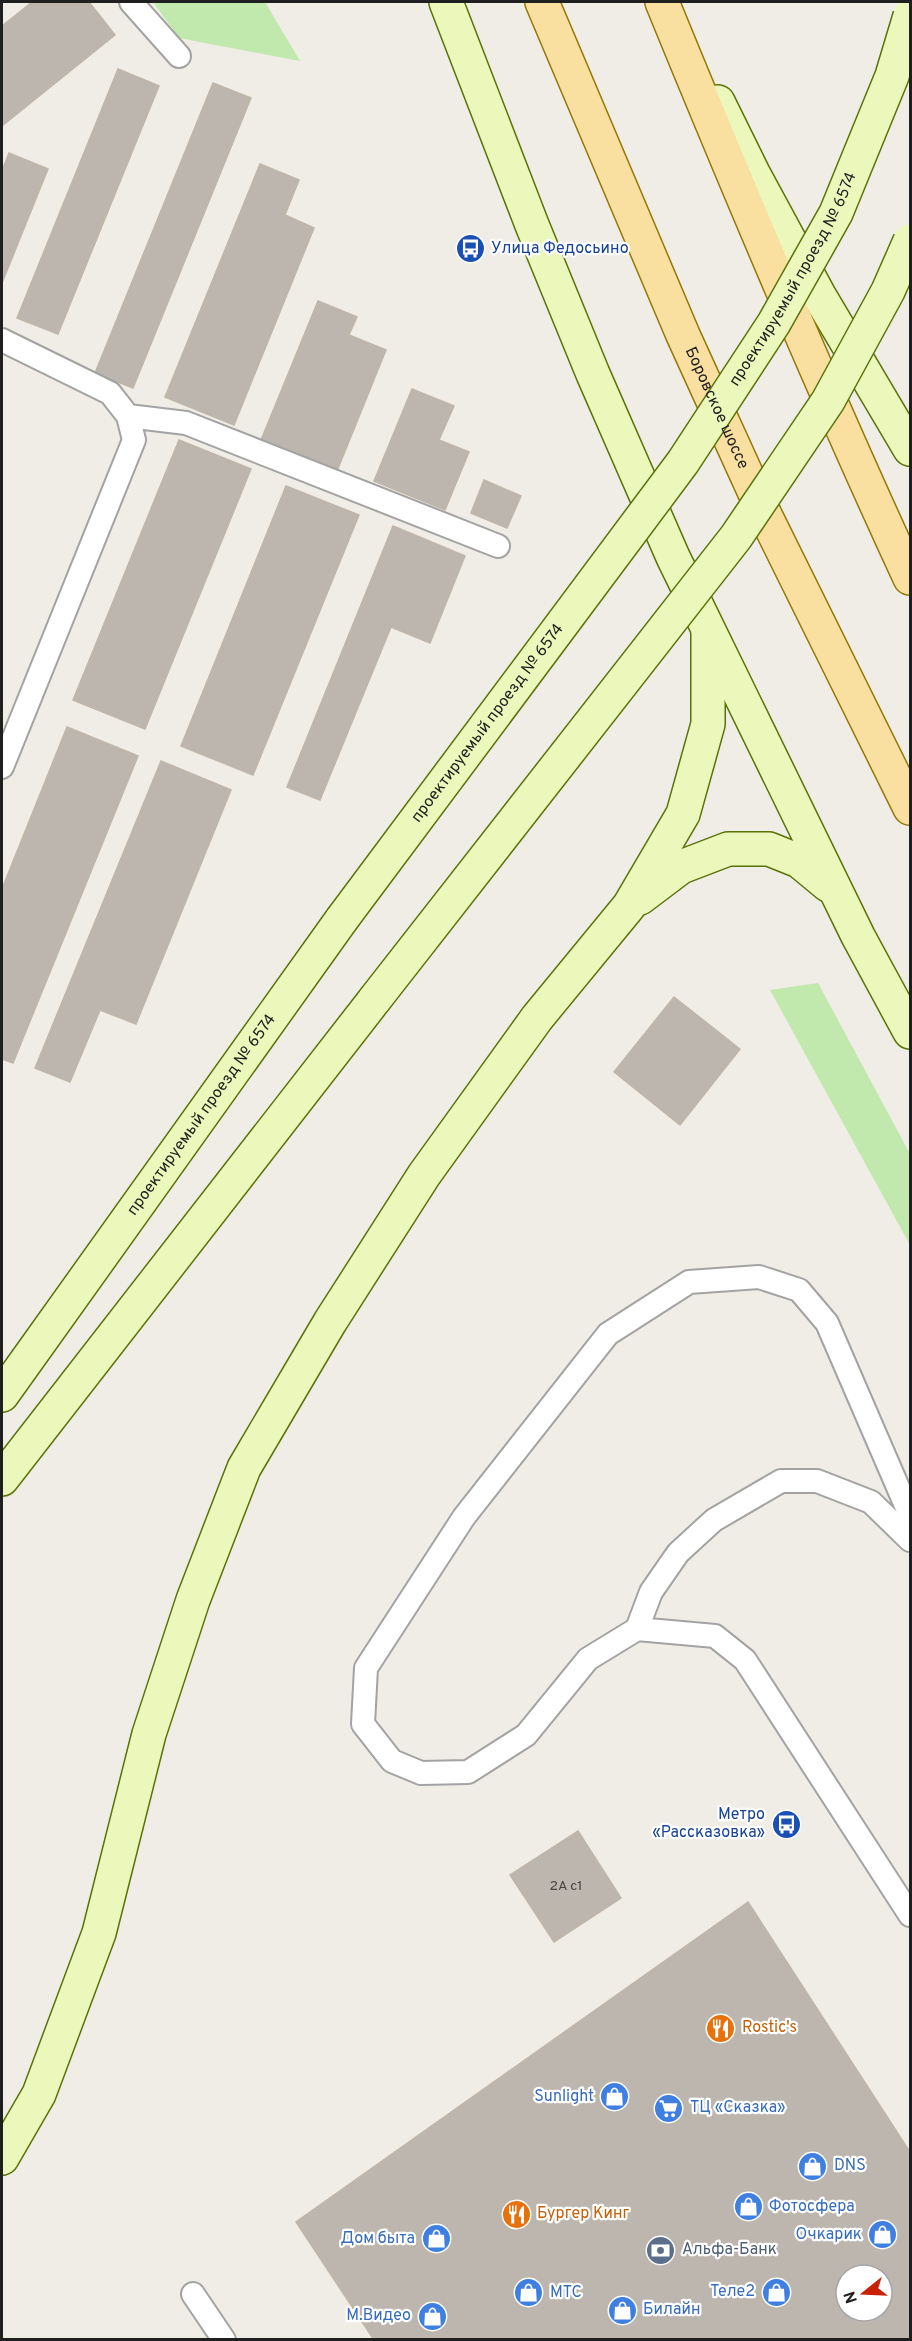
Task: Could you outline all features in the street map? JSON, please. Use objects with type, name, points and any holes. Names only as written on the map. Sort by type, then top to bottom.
[{"type":"main road","points":[[446,2],[536,236],[593,374],[708,632],[836,892],[910,1032]]},
{"type":"main road","name":"Боровское шоссе","points":[[542,2],[678,325],[760,505],[828,647],[910,808]]},
{"type":"main road","points":[[662,2],[783,293],[910,578]]},
{"type":"main road","points":[[669,2],[753,173],[808,276],[910,449]]},
{"type":"main road","name":"проектируемый проезд № 6574","points":[[2,1395],[342,919],[683,462],[774,323],[836,213],[892,76],[910,16]]},
{"type":"main road","points":[[2,1479],[736,537],[828,401],[888,291],[910,241]]},
{"type":"main road","points":[[2,2158],[39,2094],[99,1933],[149,1734],[193,1600],[244,1468],[330,1322],[424,1175],[537,1018],[629,906],[683,814],[708,724],[708,632]]},
{"type":"main road","points":[[629,906],[681,867],[729,849],[769,849],[799,861],[836,892]]},
{"type":"lane","points":[[131,2],[179,56]]},
{"type":"lane","points":[[2,340],[110,393],[128,416],[134,440],[2,767]]},
{"type":"lane","points":[[128,416],[186,423],[498,546]]},
{"type":"lane","points":[[910,1515],[827,1323],[799,1290],[759,1277],[689,1282],[608,1334],[464,1517],[366,1668],[363,1724],[392,1761],[422,1773],[468,1772],[526,1735],[588,1659],[637,1629],[716,1636],[746,1660],[910,1915]]},
{"type":"lane","points":[[637,1629],[651,1592],[678,1553],[714,1520],[781,1481],[817,1481],[871,1502],[910,1540]]},
{"type":"lane","points":[[193,2294],[224,2340]]},
{"type":"green space","points":[[153,2],[265,2],[300,61],[179,38]]},
{"type":"green space","points":[[818,983],[910,1154],[910,1245],[770,990]]},
{"type":"building","points":[[32,2],[89,2],[115,35],[2,126],[2,26]]},
{"type":"building","points":[[118,69],[159,86],[58,334],[17,318]]},
{"type":"building","points":[[213,83],[251,98],[133,388],[95,373]]},
{"type":"building","points":[[9,153],[48,169],[2,283],[2,171]]},
{"type":"building","points":[[260,164],[299,180],[285,215],[314,228],[234,425],[165,397]]},
{"type":"building","points":[[318,301],[357,317],[349,335],[386,350],[337,471],[261,440]]},
{"type":"building","points":[[412,389],[454,406],[439,440],[469,452],[445,510],[374,481]]},
{"type":"building","points":[[179,440],[251,469],[145,729],[73,700]]},
{"type":"building","points":[[484,480],[521,496],[507,528],[471,513]]},
{"type":"building","points":[[286,486],[359,515],[253,775],[181,746]]},
{"type":"building","points":[[393,526],[465,556],[430,643],[391,627],[320,800],[287,787]]},
{"type":"building","points":[[67,727],[138,756],[13,1063],[2,1059],[2,889]]},
{"type":"building","points":[[161,761],[231,790],[136,1024],[100,1010],[70,1082],[35,1068]]},
{"type":"building","points":[[674,997],[740,1049],[680,1125],[614,1072]]},
{"type":"building","points":[[578,1831],[621,1898],[554,1942],[510,1875]]},
{"type":"building","name":"ТЦ «Сказка»","points":[[748,1902],[910,2152],[910,2340],[374,2340],[296,2222]]},
{"type":"place","name":"Улица Федосьино","points":[[470,249]]},
{"type":"place","name":"Метро «Рассказовка»","points":[[786,1824]]},
{"type":"place","name":"Rostic's","points":[[721,2028]]},
{"type":"place","name":"Sunlight","points":[[615,2097]]},
{"type":"place","name":"ТЦ «Сказка»","points":[[669,2108]]},
{"type":"place","name":"DNS","points":[[813,2166]]},
{"type":"place","name":"Фотосфера","points":[[748,2207]]},
{"type":"place","name":"Бургер Кинг","points":[[516,2214]]},
{"type":"place","name":"Очкарик","points":[[883,2235]]},
{"type":"place","name":"Дом быта","points":[[436,2239]]},
{"type":"place","name":"Альфа-Банк","points":[[661,2250]]},
{"type":"place","name":"Теле2","points":[[776,2292]]},
{"type":"place","name":"МТС","points":[[529,2293]]},
{"type":"place","name":"Билайн","points":[[622,2310]]},
{"type":"place","name":"М.Видео","points":[[432,2316]]}]
